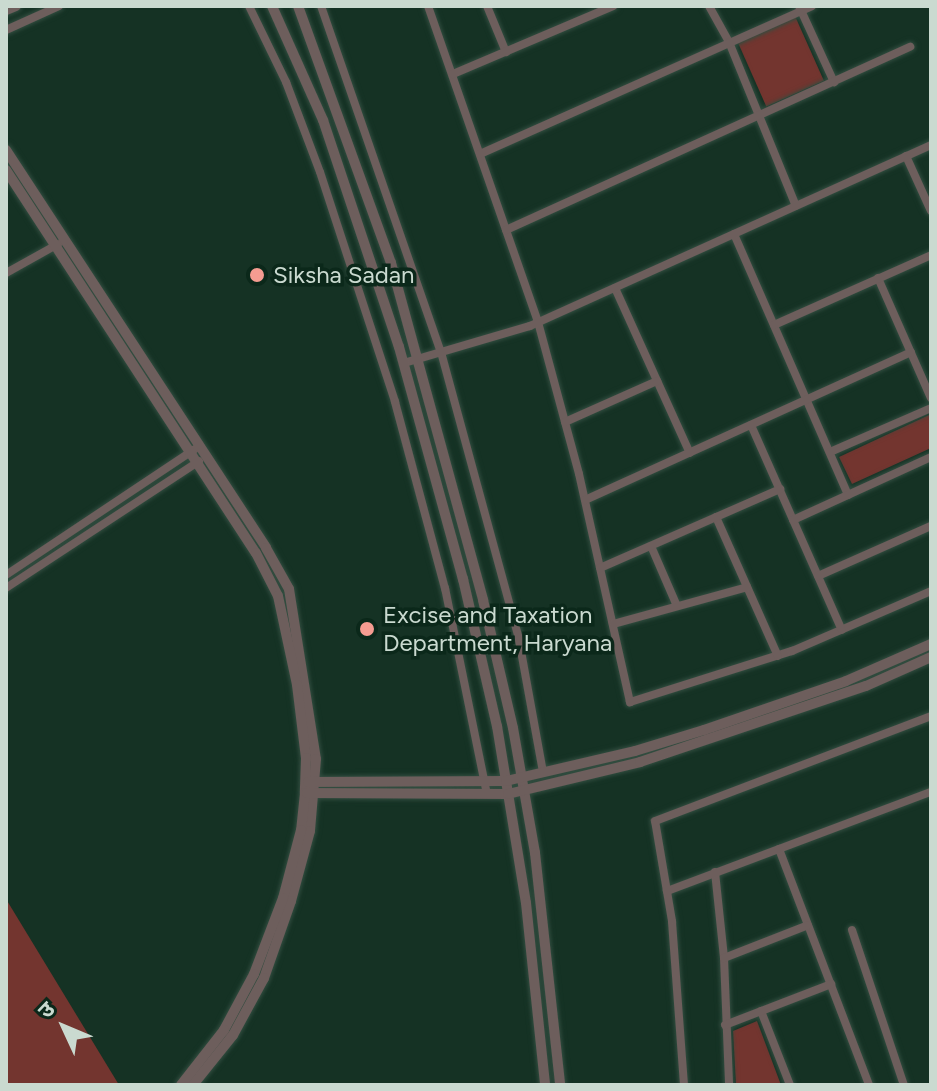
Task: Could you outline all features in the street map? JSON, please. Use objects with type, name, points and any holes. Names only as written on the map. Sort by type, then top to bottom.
[{"type":"street","points":[[6,10],[16,6]]},
{"type":"street","points":[[249,6],[272,51],[320,172],[395,402],[445,588],[487,794]]},
{"type":"street","points":[[272,6],[323,120],[404,363],[463,579],[506,781],[526,903],[545,1085]]},
{"type":"street","points":[[298,6],[391,263],[483,600],[522,777],[535,853],[560,1085]]},
{"type":"street","points":[[321,6],[441,352],[519,640],[543,772]]},
{"type":"street","points":[[428,6],[538,322],[585,500],[630,702],[778,656],[931,591]]},
{"type":"street","points":[[487,6],[506,52]]},
{"type":"street","points":[[453,74],[613,6]]},
{"type":"street","points":[[709,6],[729,42],[796,206]]},
{"type":"street","points":[[480,154],[812,6]]},
{"type":"street","points":[[6,30],[56,7]]},
{"type":"street","points":[[800,9],[834,82]]},
{"type":"street","points":[[272,51],[290,43]]},
{"type":"street","points":[[506,230],[910,47]]},
{"type":"street","points":[[339,121],[358,114]]},
{"type":"street","points":[[404,363],[538,322],[931,145]]},
{"type":"street","points":[[6,150],[60,243],[289,589],[310,788],[310,831],[291,901],[264,978],[233,1035],[193,1085]]},
{"type":"street","points":[[906,156],[931,211]]},
{"type":"street","points":[[6,170],[60,243]]},
{"type":"street","points":[[734,234],[848,495]]},
{"type":"street","points":[[6,273],[60,243]]},
{"type":"street","points":[[774,325],[931,255]]},
{"type":"street","points":[[878,278],[931,398]]},
{"type":"street","points":[[615,288],[690,453]]},
{"type":"street","points":[[585,500],[911,352]]},
{"type":"street","points":[[565,422],[657,381]]},
{"type":"street","points":[[830,452],[931,408]]},
{"type":"street","points":[[751,425],[842,630]]},
{"type":"street","points":[[6,575],[198,454]]},
{"type":"street","points":[[6,588],[198,454]]},
{"type":"street","points":[[793,520],[931,457]]},
{"type":"street","points":[[600,568],[780,489]]},
{"type":"street","points":[[716,517],[778,656]]},
{"type":"street","points":[[818,576],[931,526]]},
{"type":"street","points":[[651,546],[677,606]]},
{"type":"street","points":[[613,624],[747,587]]},
{"type":"street","points":[[310,788],[506,781],[704,730],[846,681],[931,644]]},
{"type":"street","points":[[310,788],[508,794],[640,762],[866,686],[931,657]]},
{"type":"street","points":[[684,1085],[667,891],[655,821],[931,716]]},
{"type":"street","points":[[181,1085],[224,1030],[254,974],[283,898],[310,788]]},
{"type":"street","points":[[667,891],[931,792]]},
{"type":"street","points":[[779,849],[869,1085]]},
{"type":"street","points":[[715,872],[724,958],[729,1085]]},
{"type":"street","points":[[724,958],[808,925]]},
{"type":"street","points":[[852,930],[904,1085]]},
{"type":"street","points":[[725,1025],[831,984]]},
{"type":"street","points":[[761,1011],[790,1085]]},
{"type":"shaded area","points":[[795,16],[824,81],[766,106],[737,42]]},
{"type":"shaded area","points":[[929,415],[931,448],[852,484],[839,457]]},
{"type":"shaded area","points":[[6,899],[119,1085],[6,1085]]},
{"type":"shaded area","points":[[757,1021],[781,1085],[736,1085],[733,1031]]},
{"type":"place","name":"Siksha Sadan","points":[[257,275]]},
{"type":"place","name":"Excise and Taxation Department, Haryana","points":[[367,629]]}]
